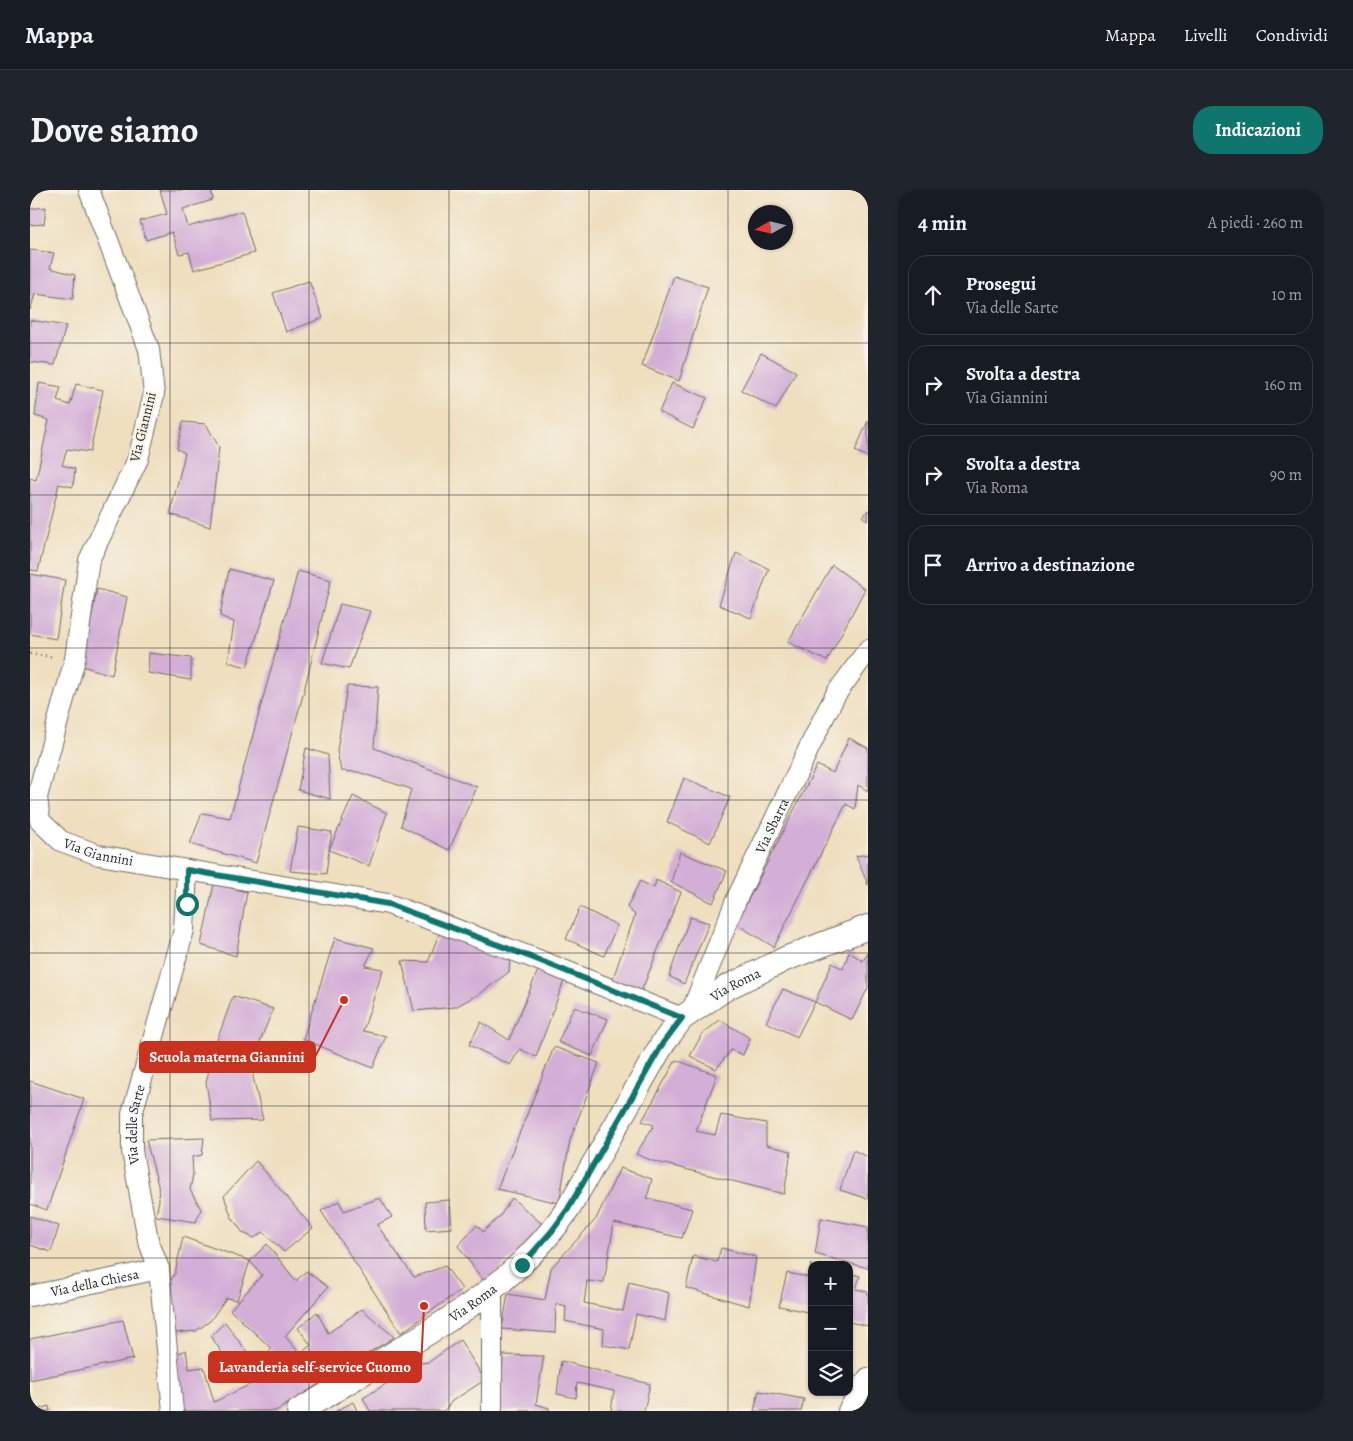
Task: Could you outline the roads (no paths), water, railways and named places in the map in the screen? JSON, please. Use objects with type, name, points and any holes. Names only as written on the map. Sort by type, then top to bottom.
[{"type":"street","name":"Via Giannini","points":[[89,190],[150,349],[154,394],[138,459],[89,560],[75,659],[37,797],[40,821],[61,841],[99,855],[388,904],[687,1014]]},
{"type":"street","name":"Via Sbarra","points":[[687,1014],[736,898],[823,719],[836,694],[868,650]]},
{"type":"street","name":"Via delle Sarte","points":[[173,1411],[158,1268],[148,1240],[132,1151],[132,1114],[184,930],[187,870]]},
{"type":"street","name":"Via Roma","points":[[299,1411],[492,1290],[522,1265],[558,1222],[663,1043],[687,1014],[726,988],[756,972],[868,927]]},
{"type":"street","name":"Via della Chiesa","points":[[30,1296],[158,1268]]},
{"type":"street","points":[[492,1290],[492,1411]]},
{"type":"street","points":[[848,1411],[868,1378]]},
{"type":"place","name":"Scuola materna Giannini","points":[[344,1000]]},
{"type":"place","name":"Lavanderia self-service Cuomo","points":[[424,1306]]}]
